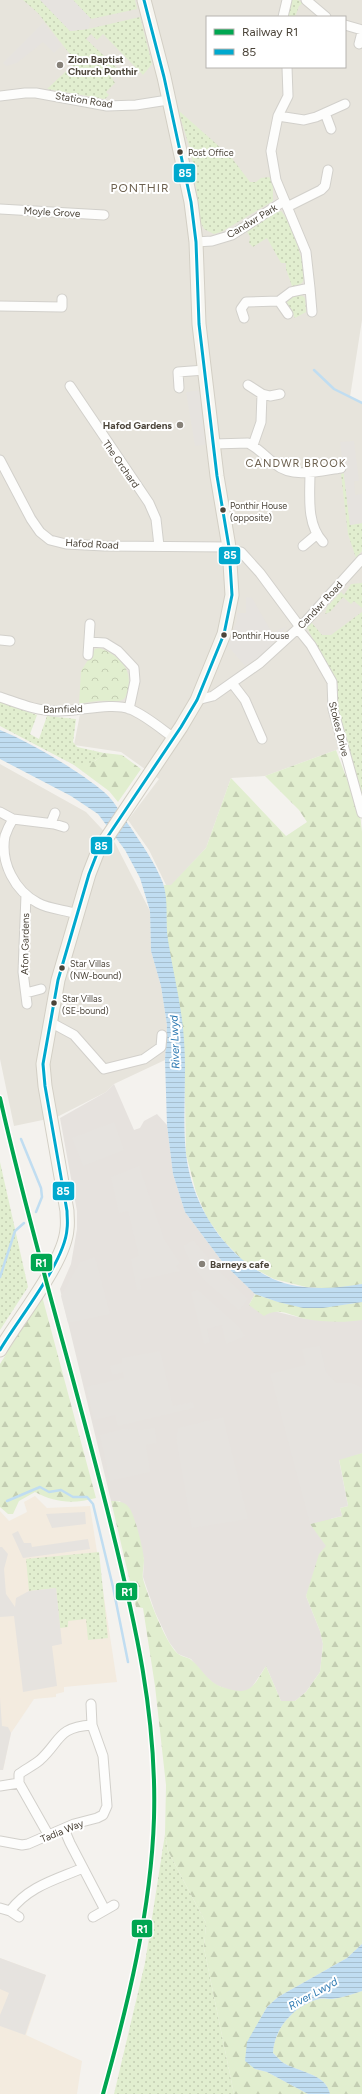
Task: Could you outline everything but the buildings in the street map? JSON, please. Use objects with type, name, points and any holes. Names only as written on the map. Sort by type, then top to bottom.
[{"type":"main road","points":[[0,1350],[52,1268],[61,1250],[67,1230],[66,1204],[43,1064],[58,980],[91,868],[98,851],[174,738],[197,700],[224,634],[232,595],[229,549],[199,324],[196,242],[191,202],[144,0]]},
{"type":"street","points":[[283,16],[287,0]]},
{"type":"street","points":[[306,0],[325,16]]},
{"type":"street","points":[[346,25],[362,31],[359,44]]},
{"type":"street","name":"Candwr Park","points":[[287,68],[288,96],[278,116],[271,151],[276,180],[306,252],[312,312]]},
{"type":"street","name":"Station Road","points":[[0,96],[26,92],[107,106],[136,105],[168,100]]},
{"type":"street","points":[[278,116],[304,120],[345,104]]},
{"type":"street","points":[[325,113],[331,129]]},
{"type":"street","points":[[286,204],[321,190],[325,186],[328,170]]},
{"type":"street","name":"Candwr Park","points":[[196,242],[222,239],[232,235],[286,204]]},
{"type":"street","name":"Moyle Grove","points":[[0,209],[104,214]]},
{"type":"street","points":[[244,318],[241,309],[246,302],[279,301],[291,292],[310,288]]},
{"type":"street","points":[[0,306],[62,307],[62,299]]},
{"type":"street","points":[[279,301],[288,314]]},
{"type":"street","points":[[179,388],[178,372],[205,370]]},
{"type":"street","points":[[248,385],[262,394],[270,396],[280,394]]},
{"type":"street","name":"The Orchard","points":[[70,386],[149,503],[156,519],[159,546]]},
{"type":"street","points":[[253,445],[262,422],[262,394]]},
{"type":"street","points":[[214,444],[248,443],[253,445],[283,470],[310,472],[341,468]]},
{"type":"street","name":"Hafod Road","points":[[0,460],[31,519],[40,532],[50,540],[66,544],[104,546],[159,546],[229,549]]},
{"type":"street","points":[[303,546],[320,538],[310,504],[310,472]]},
{"type":"street","name":"Stokes Drive","points":[[229,549],[241,552],[260,573],[311,644],[332,682],[333,709],[362,813]]},
{"type":"street","name":"Candwr Road","points":[[197,700],[208,699],[260,663],[299,628],[362,559]]},
{"type":"street","points":[[88,655],[90,624]]},
{"type":"street","points":[[0,640],[10,641]]},
{"type":"street","points":[[89,642],[105,643],[118,651],[134,668],[135,681],[128,709]]},
{"type":"street","points":[[232,683],[245,700],[262,739]]},
{"type":"street","name":"Barnfield","points":[[0,697],[38,710],[75,711],[104,707],[128,709],[174,738]]},
{"type":"street","points":[[0,812],[13,819],[51,823],[64,827]]},
{"type":"street","points":[[51,823],[56,814]]},
{"type":"street","name":"Afon Gardens","points":[[13,819],[5,836],[6,866],[13,882],[26,896],[39,904],[77,914]]},
{"type":"street","name":"Afon Gardens","points":[[26,896],[23,972],[27,1004]]},
{"type":"street","points":[[26,993],[41,990]]},
{"type":"street","points":[[50,1022],[74,1035],[104,1069],[144,1059],[161,1047],[162,1035]]},
{"type":"street","name":"Tadia Way","points":[[0,1841],[22,1845],[49,1836],[74,1824],[103,1815],[107,1806],[103,1756],[92,1725],[91,1704]]},
{"type":"street","points":[[49,1836],[19,1783],[19,1774],[40,1759],[60,1735],[70,1729],[92,1725]]},
{"type":"street","points":[[0,1786],[19,1783]]},
{"type":"street","points":[[64,1829],[105,1910]]},
{"type":"street","points":[[10,1911],[20,1898],[34,1889],[83,1868]]},
{"type":"street","points":[[93,1917],[114,1905]]},
{"type":"street","points":[[0,1908],[10,1911],[19,1917]]},
{"type":"shaded area","points":[[0,0],[362,0],[362,320],[350,397],[362,403],[362,742],[265,776],[231,778],[206,848],[171,886],[166,885],[149,850],[128,820],[159,779],[121,752],[74,745],[81,709],[39,706],[0,693]]},
{"type":"shaded area","points":[[40,0],[73,0],[91,19],[88,29],[70,31]]},
{"type":"shaded area","points":[[43,23],[62,45],[54,53],[43,42],[17,63],[6,66],[3,63]]},
{"type":"shaded area","points":[[201,390],[210,444],[195,446],[186,392]]},
{"type":"shaded area","points":[[354,441],[359,481],[354,481],[355,495],[362,494],[362,523],[350,525],[340,442]]},
{"type":"shaded area","points":[[246,597],[252,598],[272,633],[287,626],[267,652],[245,666],[228,646],[237,620],[237,613],[246,613]]},
{"type":"shaded area","points":[[0,764],[86,812],[115,843],[150,911],[151,951],[161,986],[167,1025],[165,1060],[114,1084],[106,1092],[57,1117],[14,1126],[0,1059]]},
{"type":"shaded area","points":[[114,1084],[134,1130],[140,1128],[144,1121],[157,1114],[167,1125],[173,1174],[185,1212],[224,1264],[255,1294],[249,1305],[306,1319],[362,1320],[362,1453],[339,1460],[327,1546],[306,1596],[320,1631],[323,1644],[320,1672],[306,1692],[295,1701],[281,1701],[266,1666],[252,1687],[247,1691],[232,1691],[216,1685],[206,1677],[191,1659],[178,1654],[169,1642],[155,1612],[143,1577],[144,1559],[120,1501],[111,1501],[60,1289],[71,1264],[77,1229],[77,1211],[60,1118],[106,1092]]},
{"type":"shaded area","points":[[114,1122],[124,1150],[83,1166],[72,1138]]},
{"type":"shaded area","points":[[139,1166],[164,1239],[180,1263],[176,1266],[180,1271],[140,1280],[141,1289],[137,1290],[131,1259],[139,1256],[128,1211],[119,1213],[111,1177]]},
{"type":"shaded area","points":[[193,1240],[221,1273],[248,1299],[239,1310],[204,1280],[191,1263],[183,1246]]},
{"type":"shaded area","points":[[95,1257],[110,1314],[68,1323],[61,1296],[80,1262]]},
{"type":"shaded area","points":[[198,1290],[238,1326],[245,1336],[226,1344],[222,1325],[207,1329],[210,1342],[204,1344],[191,1292]]},
{"type":"shaded area","points":[[320,1346],[326,1372],[336,1383],[352,1383],[362,1388],[362,1453],[339,1460],[348,1506],[340,1508],[342,1516],[310,1524],[270,1374],[306,1365],[302,1349]]},
{"type":"shaded area","points":[[160,1351],[173,1406],[193,1402],[194,1408],[118,1426],[115,1415],[94,1420],[86,1387],[124,1378],[123,1372],[112,1375],[110,1366],[122,1363],[122,1358]]},
{"type":"shaded area","points":[[223,1417],[248,1519],[192,1528],[176,1438],[178,1428]]},
{"type":"shaded area","points":[[155,1428],[157,1443],[146,1445],[150,1472],[110,1481],[100,1435],[123,1429],[141,1430]]},
{"type":"shaded area","points":[[35,1496],[47,1508],[90,1506],[117,1682],[64,1687],[64,1692],[56,1694],[56,1697],[34,1699],[11,1733],[3,1770],[0,1770],[0,1511],[9,1521],[27,1512],[24,1502]]},
{"type":"shaded area","points":[[85,1512],[86,1524],[52,1528],[46,1514]]},
{"type":"shaded area","points":[[18,1531],[24,1543],[31,1543],[32,1547],[88,1539],[90,1549],[23,1558],[12,1534]]},
{"type":"shaded area","points":[[0,1547],[2,1547],[8,1554],[4,1569],[6,1594],[15,1607],[16,1598],[29,1591],[56,1588],[62,1644],[52,1646],[57,1686],[23,1692],[14,1616],[0,1617]]},
{"type":"shaded area","points":[[0,1698],[2,1726],[8,1727],[11,1733],[3,1770],[0,1770]]},
{"type":"shaded area","points":[[0,1958],[46,1975],[26,2035],[82,2061],[77,2094],[0,2094]]},
{"type":"shaded area","points":[[0,1958],[46,1975],[25,2035],[0,2026],[0,2015],[9,1993],[0,1989]]},
{"type":"green space","points":[[23,0],[41,0],[70,31],[88,29],[140,17],[152,64],[143,75],[103,34],[97,40],[91,34],[86,39],[117,68],[110,75],[115,83],[106,92],[109,95],[105,99],[47,89],[76,62],[38,13]]},
{"type":"green space","points":[[73,0],[135,0],[137,9],[91,19]]},
{"type":"green space","points":[[292,0],[298,0],[303,3],[299,6],[295,16],[286,16]]},
{"type":"green space","points":[[178,110],[231,157],[250,182],[256,182],[261,178],[269,177],[273,183],[273,201],[221,232],[214,234],[204,229],[201,223],[191,152]]},
{"type":"green space","points":[[281,211],[289,224],[301,256],[304,275],[303,281],[299,285],[292,286],[286,269],[286,263],[281,263],[267,238],[253,247],[249,243],[250,237],[247,232],[275,213]]},
{"type":"green space","points":[[300,294],[305,298],[306,312],[295,318],[287,303],[287,299]]},
{"type":"green space","points":[[344,473],[350,525],[362,523],[362,551],[356,558],[348,534],[341,474]]},
{"type":"green space","points":[[362,583],[362,608],[354,601],[351,604],[343,597],[330,612],[325,614],[327,607],[341,592],[344,595],[351,584]]},
{"type":"green space","points":[[362,612],[362,798],[336,706],[338,685],[306,626],[311,622],[322,635],[331,635]]},
{"type":"green space","points":[[100,648],[113,654],[123,663],[129,682],[127,694],[119,701],[98,701],[79,704],[81,671],[95,649]]},
{"type":"green space","points":[[0,702],[37,715],[30,734],[39,739],[47,716],[76,719],[73,742],[77,747],[104,753],[88,765],[74,765],[0,726]]},
{"type":"green space","points":[[336,750],[360,814],[362,832],[362,1284],[335,1289],[306,1287],[274,1279],[246,1264],[223,1240],[207,1218],[196,1192],[186,1154],[184,1041],[167,938],[164,885],[171,885],[206,848],[231,778],[286,836],[307,822],[299,810],[265,776]]},
{"type":"green space","points":[[104,753],[122,755],[141,769],[118,802],[109,791],[74,765],[90,763]]},
{"type":"green space","points":[[0,1162],[28,1287],[0,1330]]},
{"type":"green space","points":[[255,1294],[284,1303],[308,1307],[332,1306],[362,1302],[362,1320],[341,1322],[319,1321],[280,1312],[269,1313],[264,1316],[249,1305]]},
{"type":"green space","points":[[42,1296],[96,1498],[72,1502],[42,1496],[35,1492],[19,1501],[13,1514],[8,1514],[0,1507],[0,1364]]},
{"type":"green space","points":[[362,1453],[362,1944],[347,1958],[278,1997],[267,2007],[261,2018],[255,2069],[267,2072],[308,2094],[234,2094],[204,1948],[206,1923],[168,1851],[165,1834],[166,1785],[155,1686],[143,1608],[136,1607],[111,1501],[124,1503],[129,1507],[132,1513],[138,1530],[144,1560],[143,1579],[145,1587],[162,1628],[172,1647],[177,1653],[190,1659],[212,1682],[232,1690],[245,1691],[250,1688],[254,1685],[266,1666],[281,1701],[295,1701],[306,1692],[320,1672],[323,1644],[320,1631],[306,1596],[319,1554],[326,1546],[310,1524],[342,1516],[340,1508],[348,1506],[339,1459]]},
{"type":"green space","points":[[99,1552],[108,1638],[88,1640],[86,1619],[68,1621],[68,1627],[60,1628],[56,1588],[29,1591],[26,1559]]},
{"type":"green space","points":[[165,1834],[168,1851],[206,1923],[204,1948],[234,2094],[114,2094],[145,1963]]},
{"type":"green space","points":[[362,1991],[362,2094],[330,2094],[327,2087],[317,2077],[282,2062],[273,2053],[277,2035],[287,2019],[302,2006],[319,1999],[332,1999]]},
{"type":"water","name":"River Lwyd","points":[[0,730],[54,758],[94,784],[108,796],[115,804],[144,848],[163,883],[166,897],[168,940],[183,1027],[185,1054],[184,1126],[186,1154],[189,1173],[195,1192],[214,1228],[240,1258],[273,1279],[295,1286],[317,1288],[362,1284],[362,1302],[323,1308],[303,1308],[278,1302],[255,1294],[224,1264],[185,1212],[173,1174],[167,1125],[165,1060],[167,1025],[161,986],[151,951],[150,911],[140,878],[125,850],[98,814],[71,796],[0,759]]},
{"type":"water","name":"River Lwyd","points":[[362,1944],[362,1991],[343,1997],[319,1999],[302,2006],[287,2019],[277,2035],[274,2044],[273,2053],[282,2062],[317,2077],[327,2087],[330,2094],[308,2094],[267,2072],[255,2069],[245,2061],[247,2042],[267,2007],[278,1997],[347,1958]]},
{"type":"waterway","points":[[314,370],[334,389],[362,403]]},
{"type":"waterway","points":[[21,1139],[41,1188],[42,1197],[36,1212]]},
{"type":"waterway","points":[[0,1277],[15,1231],[24,1223]]},
{"type":"waterway","points":[[7,1501],[40,1487],[49,1492],[61,1490],[73,1497],[87,1497],[93,1504],[113,1587],[128,1662]]},
{"type":"rail line","name":"R1","points":[[0,1098],[26,1205],[120,1561],[143,1670],[152,1743],[154,1818],[148,1888],[137,1957],[103,2094]]},
{"type":"transit line","name":"85","points":[[0,1350],[50,1274],[64,1242],[67,1229],[67,1211],[45,1086],[43,1064],[58,980],[89,874],[98,851],[181,727],[197,700],[224,634],[232,595],[229,547],[217,476],[199,324],[196,242],[191,202],[164,77],[144,0]]},
{"type":"place","name":"Zion Baptist Church Ponthir","points":[[60,65]]},
{"type":"place","name":"Post Office","points":[[180,152]]},
{"type":"place","name":"Hafod Gardens","points":[[180,425]]},
{"type":"place","name":"Ponthir House (opposite)","points":[[223,510]]},
{"type":"place","name":"Ponthir House","points":[[224,635]]},
{"type":"place","name":"Star Villas (NW-bound)","points":[[62,968]]},
{"type":"place","name":"Star Villas (SE-bound)","points":[[54,1003]]},
{"type":"place","name":"Barneys cafe","points":[[202,1264]]},
{"type":"district","name":"PONTHIR","points":[[140,188]]},
{"type":"district","name":"CANDWR BROOK","points":[[296,463]]}]
